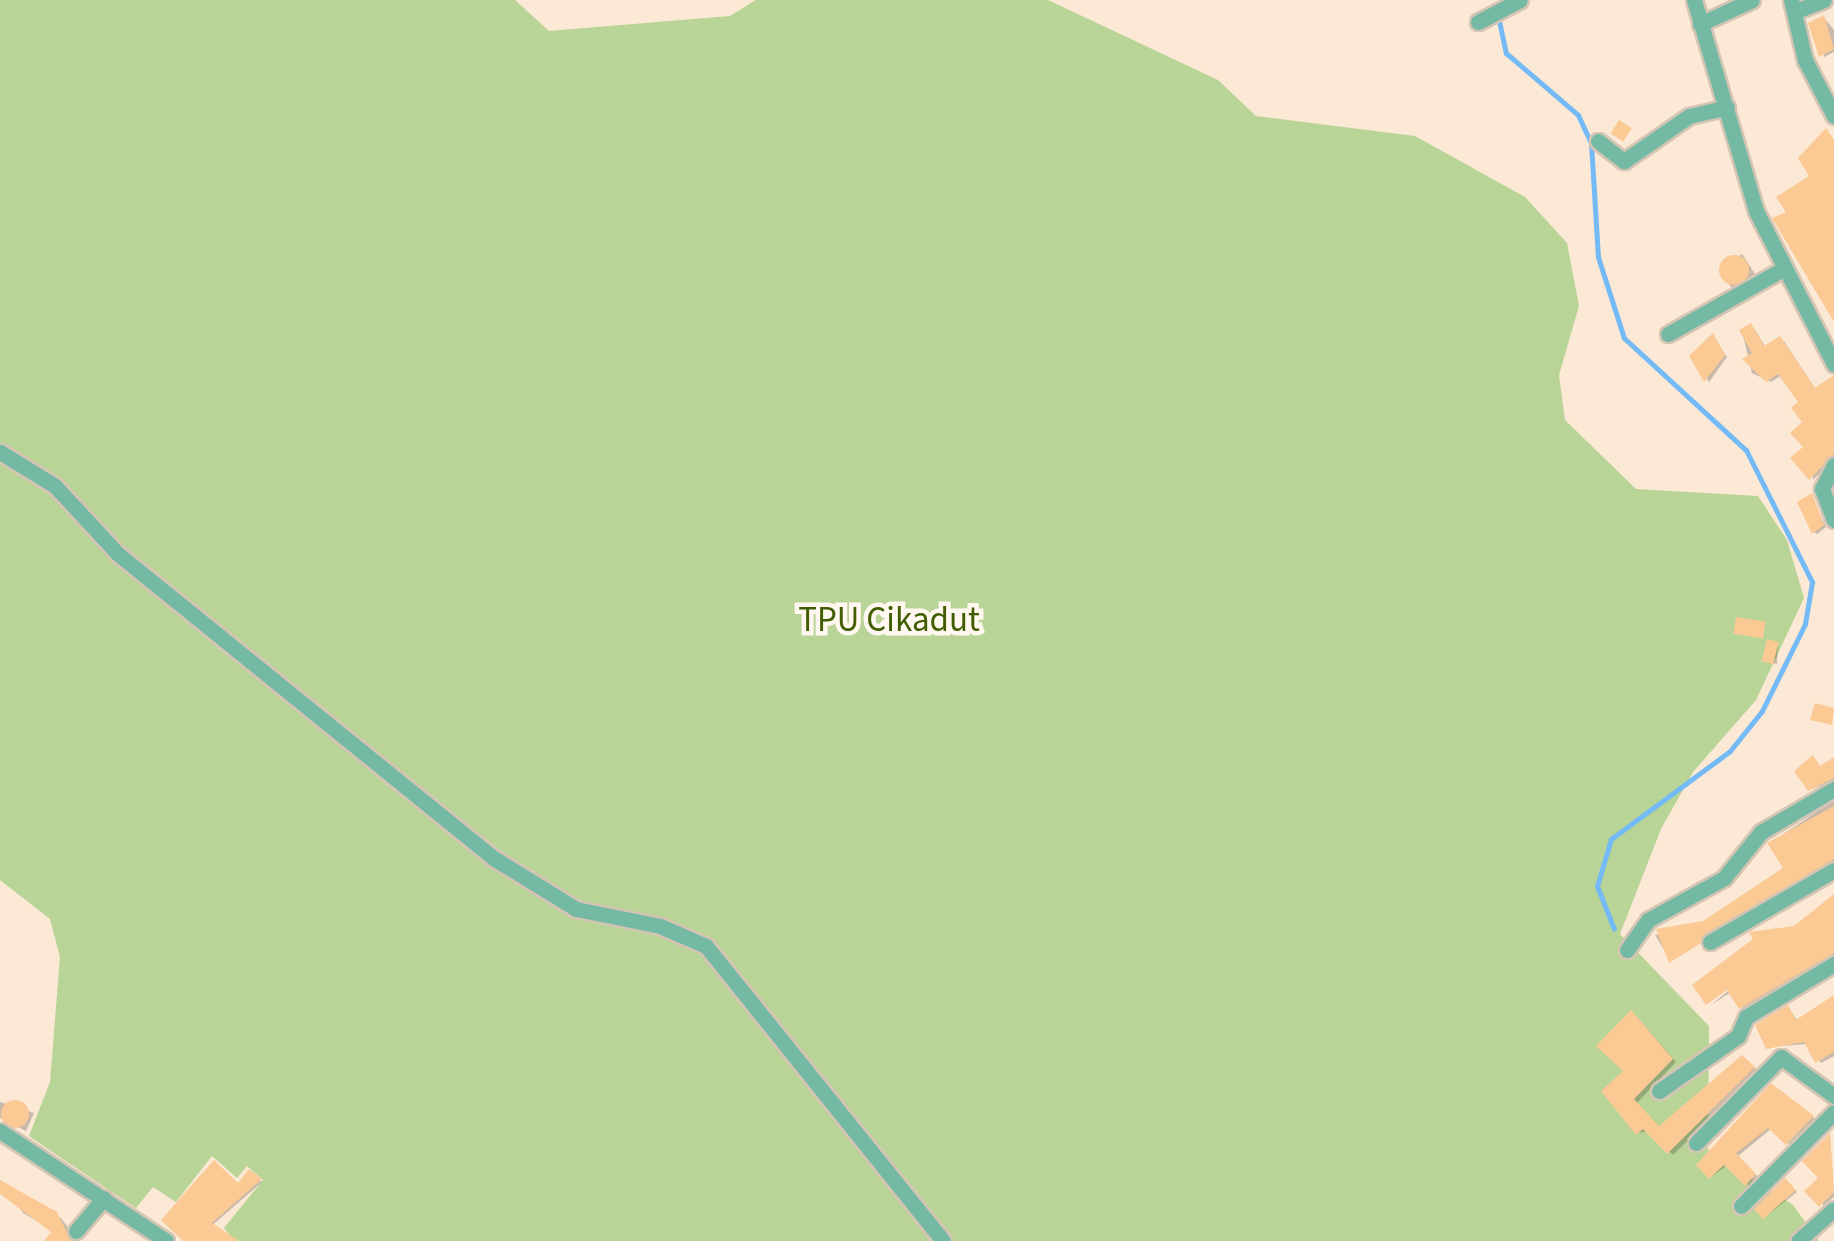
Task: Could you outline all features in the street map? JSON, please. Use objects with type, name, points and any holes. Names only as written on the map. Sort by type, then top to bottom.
[{"type":"street","points":[[1478,22],[1520,0]]},
{"type":"street","points":[[1694,0],[1781,270],[1834,364]]},
{"type":"street","points":[[1700,24],[1752,0]]},
{"type":"street","points":[[1824,0],[1793,6],[1834,116]]},
{"type":"street","points":[[1598,141],[1624,160],[1688,116],[1727,107]]},
{"type":"street","points":[[1668,334],[1781,270]]},
{"type":"street","points":[[0,452],[55,486],[118,554],[495,859],[565,904],[706,946],[943,1241]]},
{"type":"street","points":[[1834,465],[1822,488],[1834,520]]},
{"type":"street","points":[[1627,950],[1648,920],[1724,878],[1761,832],[1834,789]]},
{"type":"street","points":[[1710,942],[1834,870]]},
{"type":"street","points":[[1659,1090],[1738,1036],[1746,1017],[1834,964]]},
{"type":"street","points":[[1696,1143],[1781,1056],[1834,1096]]},
{"type":"street","points":[[1741,1206],[1834,1112]]},
{"type":"street","points":[[0,1132],[166,1241]]},
{"type":"street","points":[[76,1231],[104,1198]]},
{"type":"street","points":[[1798,1241],[1834,1208]]},
{"type":"green space","name":"TPU Cikadut","points":[[0,0],[515,0],[549,31],[730,16],[756,0],[1048,0],[1218,80],[1256,116],[1415,136],[1525,197],[1567,243],[1579,306],[1559,375],[1565,420],[1636,489],[1758,496],[1787,540],[1804,598],[1756,700],[1693,772],[1661,829],[1620,934],[1709,1026],[1708,1150],[1793,1205],[1819,1241],[234,1241],[224,1228],[263,1180],[247,1166],[237,1178],[212,1156],[176,1202],[153,1187],[136,1208],[61,1158],[29,1136],[50,1082],[60,957],[50,919],[0,880]]},
{"type":"building","points":[[1824,15],[1834,49],[1819,57],[1808,23]]},
{"type":"building","points":[[1619,120],[1632,128],[1623,142],[1611,134]]},
{"type":"building","points":[[1826,128],[1834,140],[1834,322],[1772,218],[1786,212],[1776,197],[1809,176],[1798,158]]},
{"type":"building","points":[[1734,255],[1748,264],[1749,270],[1740,284],[1734,285],[1720,276],[1719,270],[1728,256]]},
{"type":"building","points":[[1751,323],[1764,346],[1780,336],[1815,388],[1834,375],[1834,454],[1809,480],[1790,458],[1803,447],[1790,433],[1802,422],[1791,408],[1798,402],[1778,374],[1766,382],[1742,359],[1752,353],[1739,330]]},
{"type":"building","points":[[1713,333],[1725,355],[1704,382],[1689,356]]},
{"type":"building","points":[[1812,493],[1824,525],[1812,534],[1797,502]]},
{"type":"building","points":[[1736,617],[1766,622],[1763,638],[1733,634]]},
{"type":"building","points":[[1767,639],[1779,642],[1773,664],[1761,661]]},
{"type":"building","points":[[1815,703],[1834,708],[1832,725],[1810,720]]},
{"type":"building","points":[[1813,755],[1820,766],[1834,757],[1834,778],[1808,791],[1794,771]]},
{"type":"building","points":[[1834,806],[1834,859],[1669,963],[1656,929],[1703,921],[1783,868],[1767,843]]},
{"type":"building","points":[[1834,894],[1834,953],[1739,1009],[1727,990],[1706,1005],[1692,985],[1753,939],[1749,932],[1794,926]]},
{"type":"building","points":[[1834,995],[1834,1052],[1815,1063],[1804,1042],[1766,1049],[1755,1025],[1788,1005],[1796,1020]]},
{"type":"building","points":[[1631,1010],[1673,1059],[1634,1099],[1659,1126],[1742,1055],[1755,1067],[1667,1154],[1643,1129],[1636,1135],[1601,1091],[1623,1071],[1596,1046]]},
{"type":"building","points":[[1771,1083],[1814,1116],[1786,1145],[1768,1128],[1736,1153],[1756,1174],[1745,1186],[1724,1165],[1709,1179],[1696,1165]]},
{"type":"building","points":[[15,1100],[25,1104],[29,1114],[25,1124],[15,1128],[5,1124],[1,1114],[5,1104]]},
{"type":"building","points":[[1830,1133],[1834,1192],[1819,1207],[1804,1191],[1818,1178],[1802,1161]]},
{"type":"building","points":[[214,1160],[238,1183],[249,1169],[262,1179],[212,1223],[239,1241],[183,1241],[161,1220]]},
{"type":"building","points":[[1785,1178],[1796,1190],[1763,1219],[1754,1209]]},
{"type":"building","points":[[0,1180],[57,1212],[71,1241],[44,1241],[51,1232],[0,1194]]},
{"type":"waterway","points":[[1498,16],[1506,53],[1578,115],[1591,143],[1598,257],[1624,338],[1746,450],[1812,582],[1805,624],[1762,711],[1730,751],[1611,839],[1597,886],[1614,929]]}]
